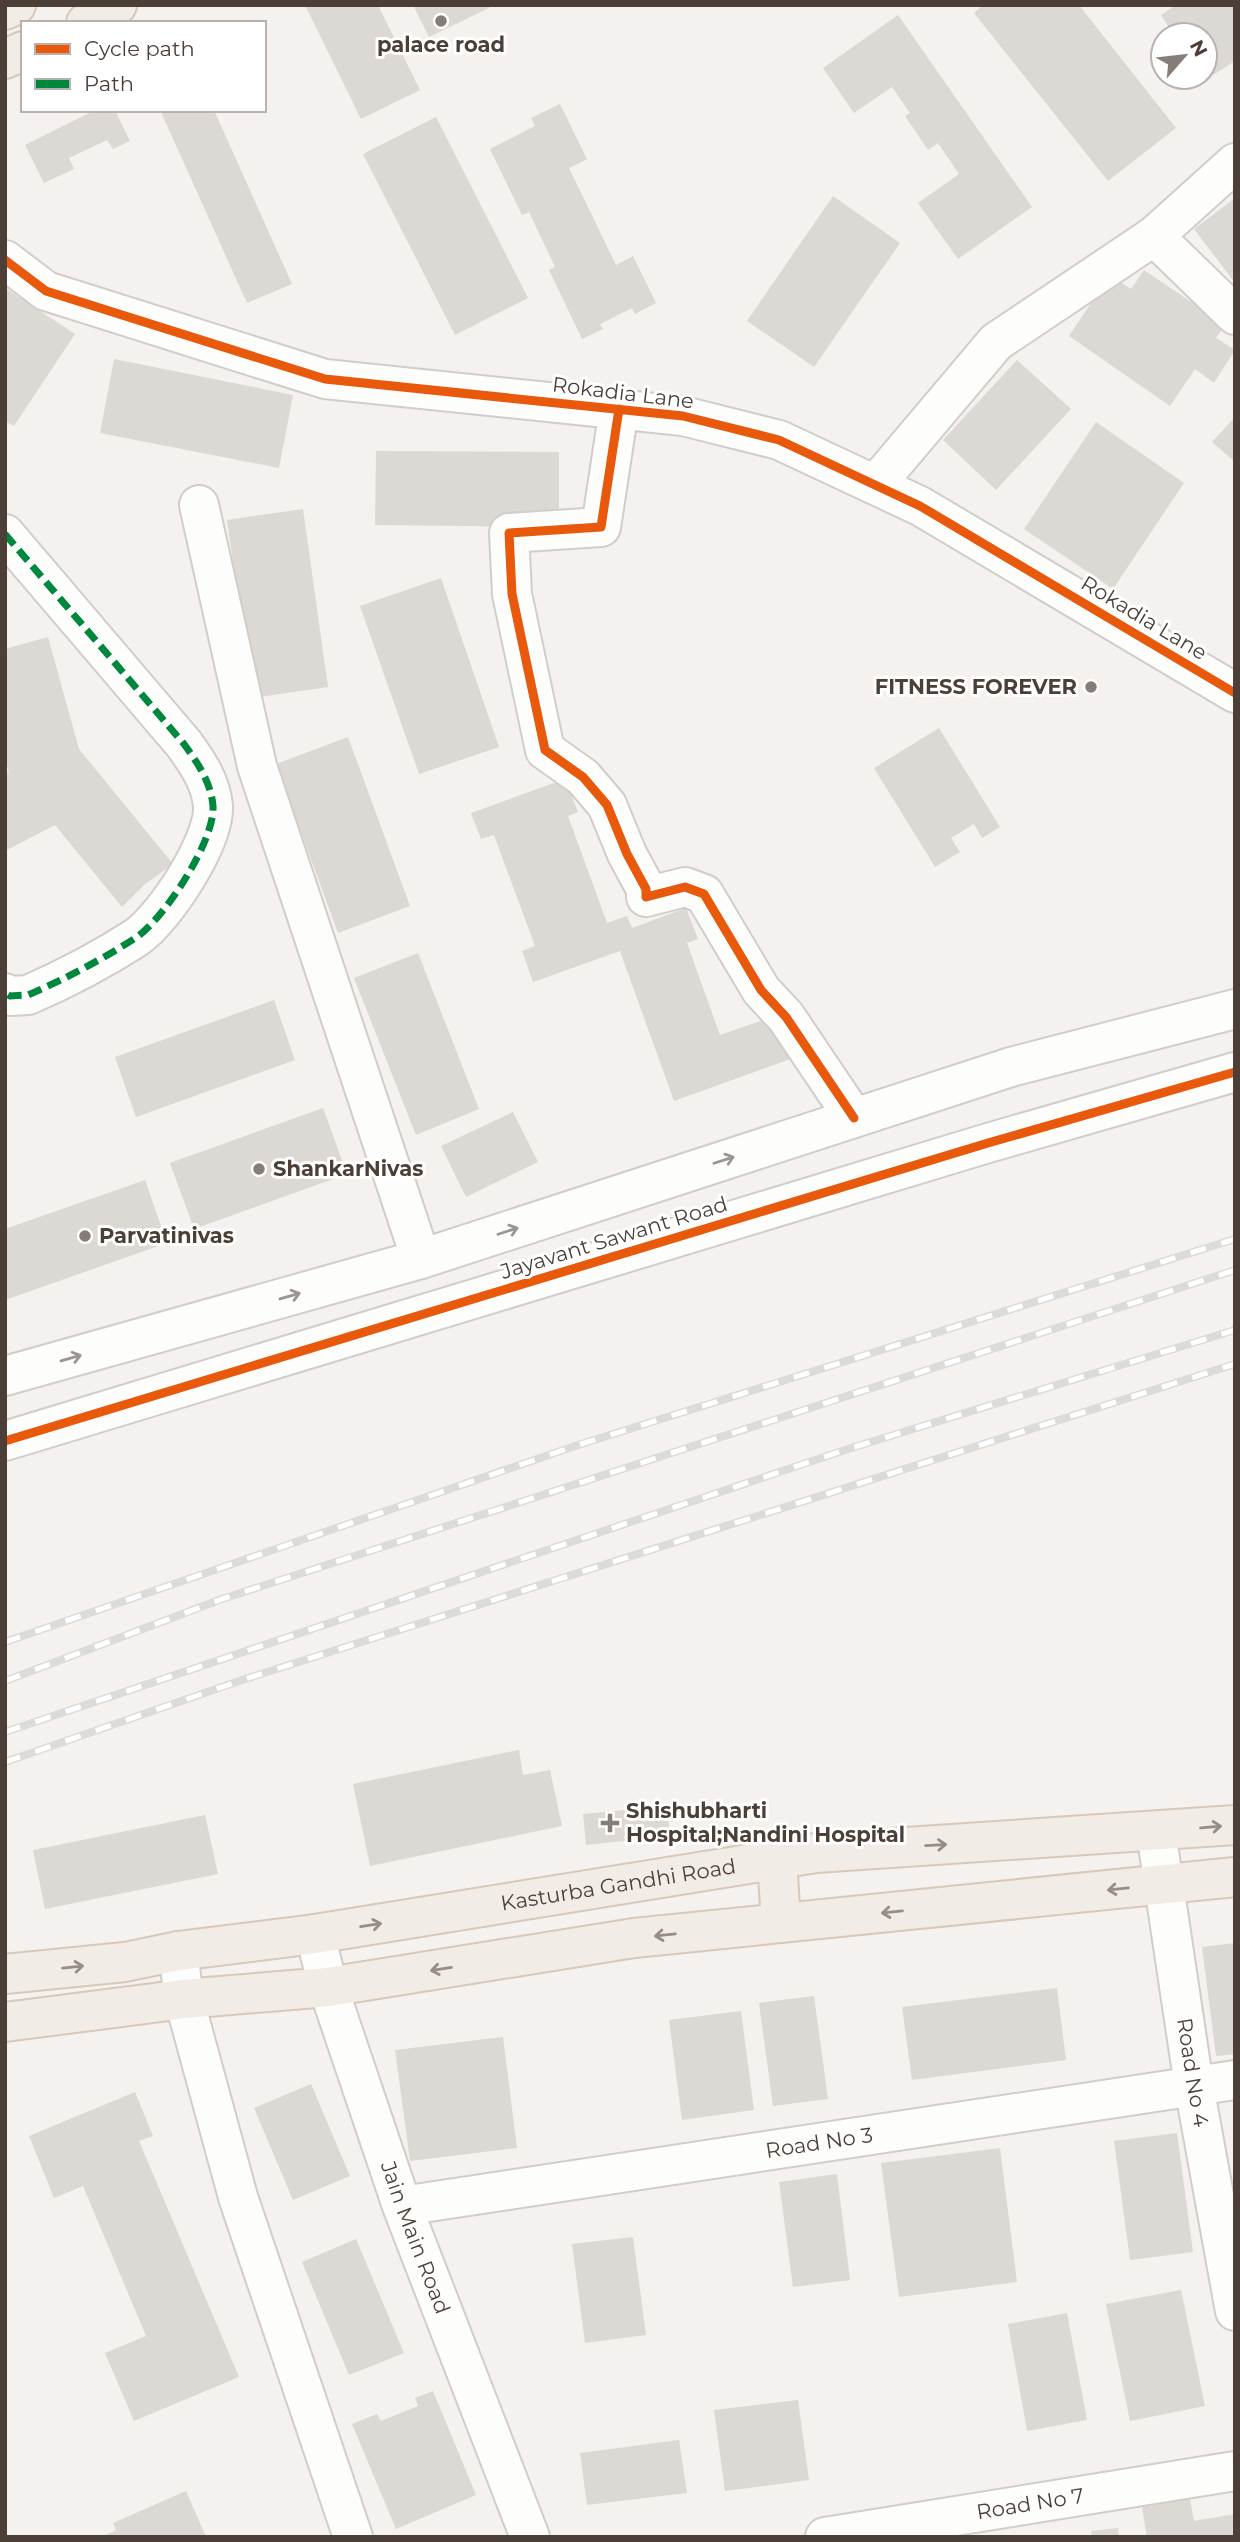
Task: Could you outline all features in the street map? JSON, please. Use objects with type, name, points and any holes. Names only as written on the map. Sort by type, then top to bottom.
[{"type":"main road","points":[[5,10],[16,5]]},
{"type":"main road","points":[[89,21],[117,5]]},
{"type":"main road","points":[[5,59],[21,52]]},
{"type":"main road","name":"Kasturba Gandhi Road","points":[[5,1974],[125,1962],[178,1951],[315,1934],[816,1853],[1235,1825]]},
{"type":"main road","points":[[777,1859],[780,1923]]},
{"type":"main road","points":[[5,2022],[184,1999],[328,1987],[634,1938],[1235,1877]]},
{"type":"street","points":[[876,484],[996,342],[1154,236],[1235,163]]},
{"type":"street","points":[[1154,236],[1235,315]]},
{"type":"street","name":"Rokadia Lane","points":[[5,260],[46,291],[325,379],[683,416],[779,440],[932,512],[1235,693]]},
{"type":"street","points":[[619,409],[601,527],[509,533],[512,594],[545,750],[583,777],[607,805],[646,889],[646,897],[685,887],[704,894],[761,990],[786,1017],[853,1118]]},
{"type":"street","points":[[199,505],[257,766],[421,1259]]},
{"type":"street","points":[[5,534],[184,744],[198,763],[207,782],[213,806],[211,828],[179,891],[139,935],[28,995],[10,996],[5,993]]},
{"type":"street","name":"Jayavant Sawant Road","points":[[5,1376],[421,1259],[1011,1068],[1235,1009]]},
{"type":"street","name":"Jayavant Sawant Road","points":[[5,1441],[975,1147],[1235,1072]]},
{"type":"street","name":"Road No 4","points":[[1156,1832],[1194,2086],[1235,2311]]},
{"type":"street","name":"Jain Main Road","points":[[315,1934],[328,1987],[402,2206],[530,2537]]},
{"type":"street","points":[[178,1951],[184,1999],[238,2197],[353,2537]]},
{"type":"street","name":"Road No 3","points":[[402,2206],[1235,2080]]},
{"type":"street","name":"Road No 7","points":[[825,2537],[1235,2472]]},
{"type":"building","points":[[305,5],[378,5],[420,90],[361,119]]},
{"type":"building","name":"palace road","points":[[413,5],[495,5],[429,37]]},
{"type":"building","points":[[983,5],[1079,5],[1176,128],[1108,181],[974,13]]},
{"type":"building","points":[[1176,5],[1235,5],[1235,61],[1219,71],[1219,21],[1165,21],[1161,15]]},
{"type":"building","points":[[898,15],[1032,207],[958,259],[918,203],[959,174],[938,143],[928,150],[905,116],[910,113],[892,87],[854,113],[823,68]]},
{"type":"building","points":[[560,104],[587,159],[569,168],[616,265],[633,256],[656,303],[635,314],[632,308],[600,324],[603,329],[582,339],[549,270],[555,267],[529,212],[522,215],[490,149],[535,126],[531,118]]},
{"type":"building","points":[[91,112],[116,112],[130,141],[113,149],[107,140],[69,158],[74,169],[44,183],[25,145]]},
{"type":"building","points":[[161,112],[215,112],[292,284],[247,303]]},
{"type":"building","points":[[436,117],[528,298],[455,335],[363,154]]},
{"type":"building","points":[[833,196],[900,243],[814,367],[747,321]]},
{"type":"building","points":[[1235,198],[1235,283],[1194,229]]},
{"type":"building","points":[[1144,270],[1225,325],[1216,338],[1235,350],[1214,383],[1195,369],[1170,406],[1069,336],[1110,275],[1131,289]]},
{"type":"building","points":[[5,288],[75,334],[14,426],[5,421]]},
{"type":"building","points":[[114,359],[293,395],[279,468],[100,433]]},
{"type":"building","points":[[1017,360],[1071,409],[996,490],[943,440]]},
{"type":"building","points":[[1235,417],[1235,462],[1212,442]]},
{"type":"building","points":[[1096,422],[1184,483],[1113,589],[1024,529]]},
{"type":"building","points":[[376,451],[559,452],[559,527],[375,525]]},
{"type":"building","points":[[303,509],[328,687],[252,698],[227,520]]},
{"type":"building","points":[[441,578],[499,747],[419,774],[360,606]]},
{"type":"building","points":[[48,637],[79,749],[173,864],[144,885],[122,907],[55,825],[5,851],[5,773],[9,772],[5,760],[5,649]]},
{"type":"building","points":[[939,728],[1000,827],[982,838],[974,824],[951,838],[960,852],[935,867],[874,768]]},
{"type":"building","points":[[348,737],[410,906],[338,933],[276,764]]},
{"type":"building","points":[[565,779],[578,812],[568,816],[607,923],[627,916],[632,928],[686,908],[698,939],[687,943],[720,1035],[778,1015],[793,1058],[674,1101],[620,951],[533,982],[522,951],[535,946],[494,835],[481,839],[471,813]]},
{"type":"building","points":[[418,953],[479,1109],[416,1135],[354,978]]},
{"type":"building","points":[[274,1000],[295,1060],[136,1117],[115,1057]]},
{"type":"building","name":"ShankarNivas","points":[[323,1108],[347,1174],[194,1229],[170,1163]]},
{"type":"building","points":[[513,1112],[538,1162],[466,1197],[441,1146]]},
{"type":"building","name":"Parvatinivas","points":[[145,1180],[167,1243],[5,1300],[5,1229]]},
{"type":"building","points":[[519,1750],[523,1775],[550,1770],[562,1826],[370,1866],[353,1784]]},
{"type":"building","points":[[667,1806],[670,1836],[586,1845],[583,1814]]},
{"type":"building","points":[[205,1815],[218,1874],[45,1909],[33,1850]]},
{"type":"building","points":[[1235,1943],[1235,2054],[1216,2056],[1202,1947]]},
{"type":"building","points":[[1057,1988],[1066,2060],[912,2080],[902,2007]]},
{"type":"building","points":[[814,1996],[828,2099],[773,2106],[759,2003]]},
{"type":"building","points":[[741,2011],[754,2110],[682,2120],[669,2020]]},
{"type":"building","points":[[503,2037],[517,2148],[410,2161],[395,2050]]},
{"type":"building","points":[[311,2084],[350,2176],[293,2200],[254,2108]]},
{"type":"building","points":[[135,2092],[153,2136],[139,2141],[239,2377],[134,2421],[105,2353],[146,2336],[83,2186],[54,2198],[29,2136]]},
{"type":"building","points":[[1177,2133],[1193,2252],[1130,2260],[1114,2141]]},
{"type":"building","points":[[1000,2148],[1017,2282],[899,2297],[881,2163]]},
{"type":"building","points":[[837,2174],[850,2280],[793,2287],[779,2182]]},
{"type":"building","points":[[633,2237],[646,2335],[585,2343],[572,2244]]},
{"type":"building","points":[[356,2239],[404,2353],[349,2375],[302,2262]]},
{"type":"building","points":[[1181,2290],[1205,2406],[1130,2421],[1106,2304]]},
{"type":"building","points":[[1067,2313],[1087,2420],[1027,2431],[1008,2324]]},
{"type":"building","points":[[433,2391],[476,2495],[396,2529],[352,2424],[377,2414],[381,2421],[418,2406],[415,2398]]},
{"type":"building","points":[[798,2400],[809,2480],[725,2491],[714,2410]]},
{"type":"building","points":[[679,2440],[687,2493],[587,2505],[580,2453]]},
{"type":"building","points":[[186,2491],[206,2537],[102,2537],[116,2530],[113,2523]]},
{"type":"building","points":[[1190,2499],[1194,2521],[1235,2514],[1235,2537],[1147,2537],[1142,2507]]},
{"type":"building","points":[[1118,2528],[1119,2537],[1092,2537],[1091,2531]]},
{"type":"railway","points":[[5,1642],[575,1446],[1235,1239]]},
{"type":"railway","points":[[5,1681],[222,1599],[1235,1270]]},
{"type":"railway","points":[[5,1732],[848,1449],[1235,1330]]},
{"type":"railway","points":[[5,1762],[245,1679],[1235,1364]]},
{"type":"marked path","points":[[5,534],[184,744],[206,781],[213,806],[206,838],[186,877],[161,913],[137,937],[84,968],[28,995],[10,996],[5,993]]},
{"type":"cycle path","points":[[5,260],[46,291],[325,379],[683,416],[779,440],[920,506],[1235,693]]},
{"type":"cycle path","points":[[619,409],[601,527],[509,533],[512,594],[545,750],[583,777],[607,805],[627,854],[646,889],[646,897],[685,887],[704,894],[761,990],[786,1017],[854,1118]]},
{"type":"cycle path","points":[[5,1441],[988,1143],[1235,1072]]},
{"type":"place","name":"palace road","points":[[441,21]]},
{"type":"place","name":"FITNESS FOREVER","points":[[1091,687]]},
{"type":"place","name":"ShankarNivas","points":[[259,1169]]},
{"type":"place","name":"Parvatinivas","points":[[85,1236]]},
{"type":"place","name":"Shishubharti Hospital;Nandini Hospital","points":[[610,1823]]}]
